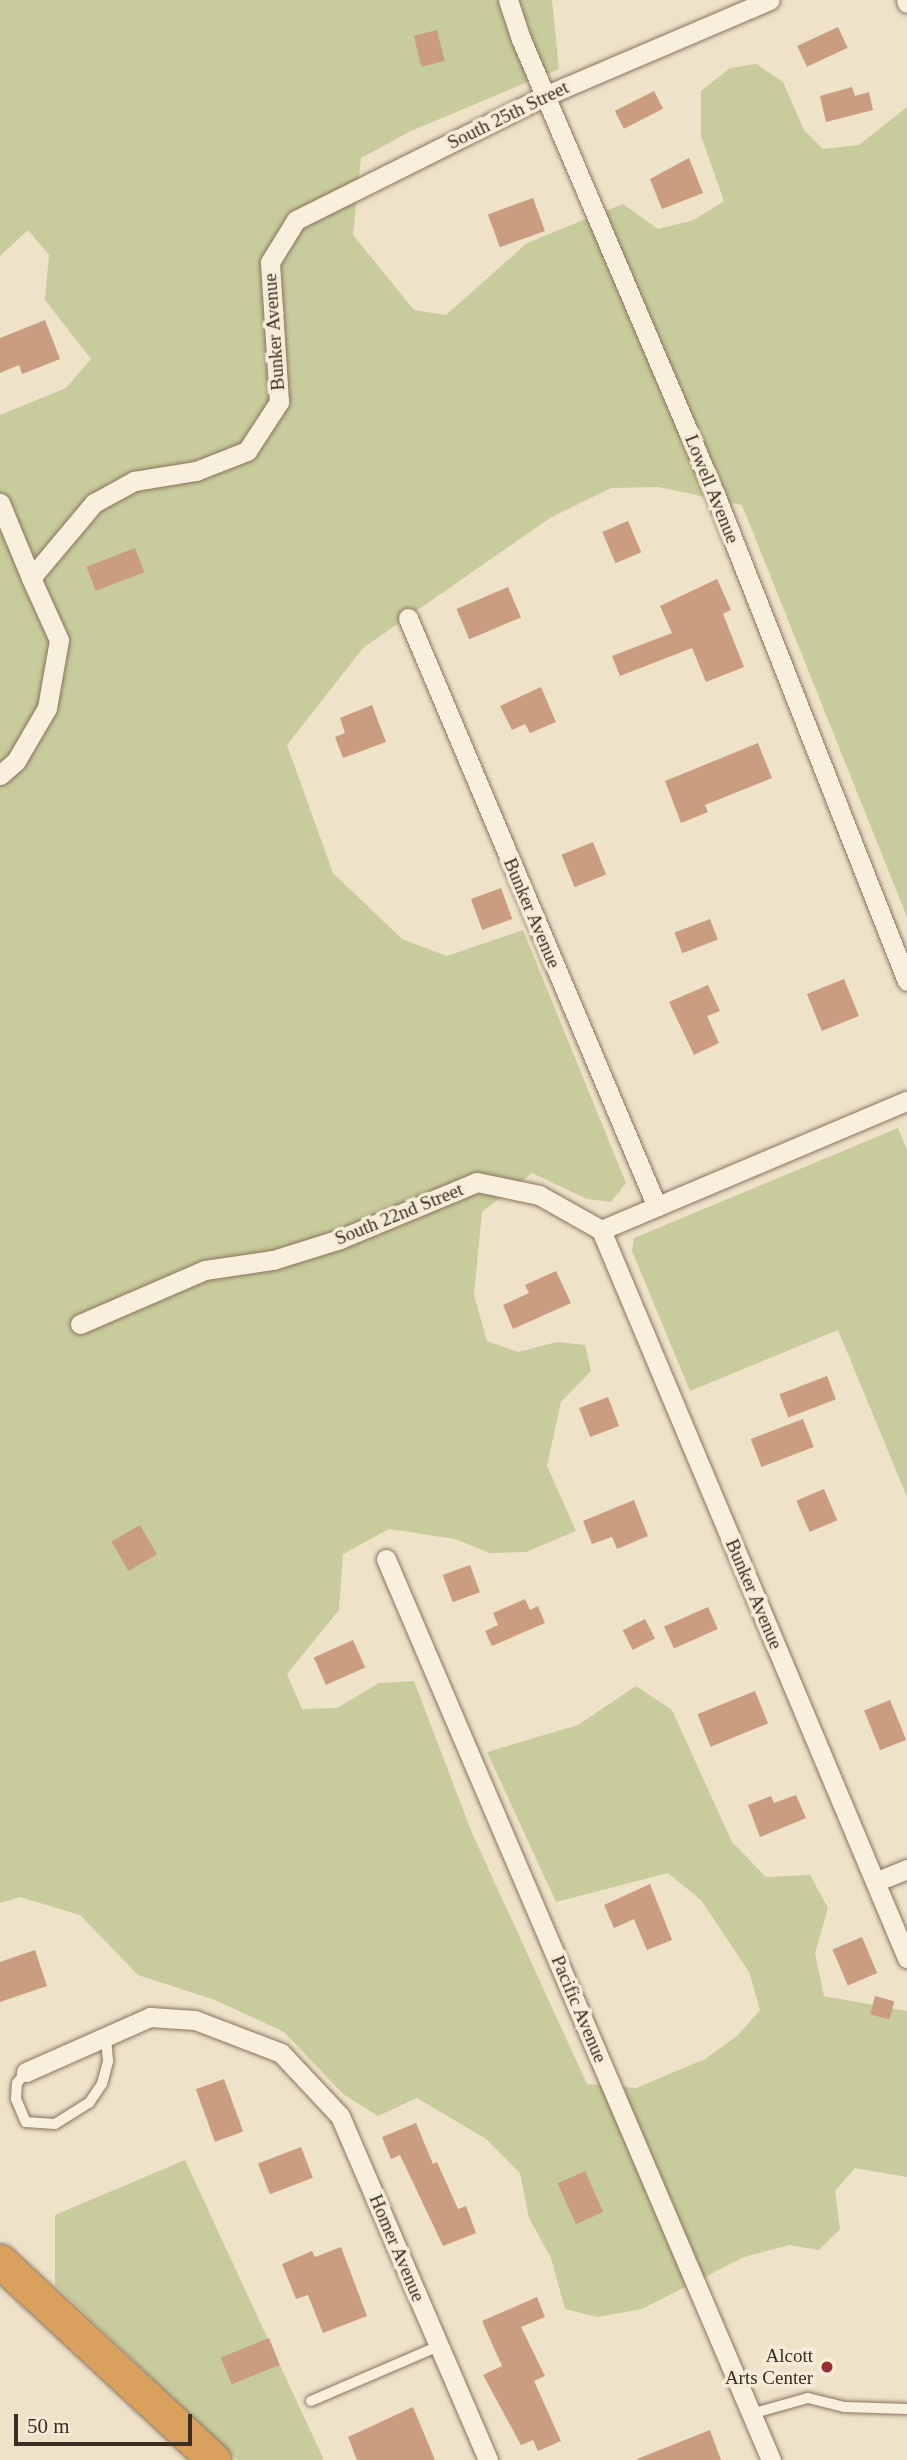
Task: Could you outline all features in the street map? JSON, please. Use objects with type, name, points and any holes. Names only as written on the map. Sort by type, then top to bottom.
[{"type":"highway","points":[[0,2261],[214,2460]]},
{"type":"street","name":"Lowell Avenue","points":[[508,0],[521,39],[717,499],[907,981]]},
{"type":"street","name":"South 25th Street","points":[[270,262],[296,220],[547,95],[770,0]]},
{"type":"street","name":"Bunker Avenue","points":[[32,578],[94,502],[134,481],[196,471],[247,451],[279,402],[270,262]]},
{"type":"street","points":[[0,503],[59,640],[47,708],[16,761],[0,775]]},
{"type":"street","name":"Bunker Avenue","points":[[408,618],[657,1207]]},
{"type":"street","points":[[601,1230],[907,1101]]},
{"type":"street","name":"South 22nd Street","points":[[80,1324],[205,1270],[273,1260],[340,1239],[477,1182],[539,1195],[601,1230]]},
{"type":"street","name":"Bunker Avenue","points":[[601,1230],[907,1958]]},
{"type":"street","name":"Pacific Avenue","points":[[386,1559],[771,2460]]},
{"type":"street","points":[[876,1882],[907,1869]]},
{"type":"street","name":"Homer Avenue","points":[[106,2037],[150,2017],[195,2020],[281,2053],[340,2116],[488,2460]]},
{"type":"street","points":[[26,2072],[106,2037]]},
{"type":"lane","points":[[26,2072],[17,2082],[16,2099],[26,2122],[55,2124],[89,2103],[102,2084],[108,2061],[106,2037]]},
{"type":"lane","points":[[311,2400],[439,2346]]},
{"type":"lane","points":[[751,2414],[808,2398],[845,2407],[907,2409]]},
{"type":"green space","points":[[0,0],[552,0],[559,69],[411,131],[361,158],[353,235],[414,310],[446,315],[527,243],[623,204],[658,229],[694,220],[724,201],[701,136],[701,91],[730,68],[756,64],[783,82],[804,130],[823,149],[859,145],[907,107],[907,917],[742,505],[659,487],[611,488],[550,518],[363,648],[287,745],[333,873],[402,939],[447,956],[523,930],[626,1183],[611,1202],[587,1199],[532,1173],[482,1212],[474,1295],[487,1341],[518,1352],[557,1342],[585,1345],[591,1371],[561,1402],[547,1466],[576,1531],[526,1552],[490,1553],[455,1539],[389,1529],[343,1554],[339,1610],[287,1674],[302,1709],[337,1708],[379,1683],[414,1681],[472,1833],[587,2084],[636,2088],[705,2059],[737,2036],[760,2010],[749,1972],[701,1900],[668,1873],[556,1902],[487,1752],[578,1725],[636,1686],[672,1710],[732,1842],[766,1877],[810,1875],[828,1908],[815,1953],[824,1996],[907,2011],[907,2177],[855,2168],[835,2191],[840,2229],[819,2250],[789,2245],[744,2257],[642,2309],[597,2317],[565,2309],[551,2258],[529,2218],[520,2173],[486,2139],[417,2098],[378,2116],[343,2094],[284,2032],[215,2000],[138,1975],[80,1915],[20,1897],[0,1903],[0,415],[66,388],[91,359],[45,300],[49,255],[28,230],[0,256]]},
{"type":"green space","points":[[898,1128],[907,1150],[907,1497],[838,1330],[690,1391],[632,1251],[634,1238]]},
{"type":"green space","points":[[185,2160],[324,2460],[237,2460],[55,2285],[55,2215]]},
{"type":"building","points":[[838,27],[848,48],[807,67],[797,46]]},
{"type":"building","points":[[437,30],[445,61],[421,67],[414,36]]},
{"type":"building","points":[[852,87],[855,96],[869,92],[873,110],[826,122],[820,96]]},
{"type":"building","points":[[654,91],[663,109],[624,129],[615,111]]},
{"type":"building","points":[[689,158],[703,193],[662,209],[650,179]]},
{"type":"building","points":[[533,198],[545,231],[500,247],[488,214]]},
{"type":"building","points":[[45,320],[60,359],[22,374],[19,365],[0,373],[0,338]]},
{"type":"building","points":[[628,521],[641,552],[616,563],[602,532]]},
{"type":"building","points":[[135,548],[144,572],[96,591],[86,567]]},
{"type":"building","points":[[717,579],[731,610],[723,614],[744,667],[706,682],[692,648],[620,676],[612,656],[672,633],[660,606]]},
{"type":"building","points":[[508,587],[521,617],[469,639],[456,609]]},
{"type":"building","points":[[541,687],[556,722],[530,733],[525,724],[512,730],[500,706]]},
{"type":"building","points":[[372,705],[386,742],[343,758],[335,737],[345,733],[340,718]]},
{"type":"building","points":[[758,743],[772,778],[705,805],[708,812],[681,823],[665,781]]},
{"type":"building","points":[[593,842],[606,874],[575,887],[561,855]]},
{"type":"building","points":[[501,888],[512,919],[482,930],[471,899]]},
{"type":"building","points":[[710,919],[718,940],[682,953],[675,933]]},
{"type":"building","points":[[844,979],[859,1016],[822,1031],[807,994]]},
{"type":"building","points":[[708,985],[720,1011],[707,1016],[719,1043],[694,1055],[669,1002]]},
{"type":"building","points":[[556,1271],[571,1303],[513,1329],[503,1305],[529,1293],[525,1285]]},
{"type":"building","points":[[827,1376],[836,1399],[788,1418],[779,1394]]},
{"type":"building","points":[[608,1397],[619,1426],[590,1437],[579,1408]]},
{"type":"building","points":[[803,1419],[814,1447],[761,1467],[751,1439]]},
{"type":"building","points":[[824,1489],[837,1520],[810,1532],[796,1501]]},
{"type":"building","points":[[634,1500],[648,1536],[617,1549],[612,1537],[592,1544],[583,1521]]},
{"type":"building","points":[[140,1525],[157,1554],[128,1571],[111,1542]]},
{"type":"building","points":[[470,1565],[480,1592],[453,1602],[443,1575]]},
{"type":"building","points":[[525,1599],[530,1610],[538,1606],[545,1623],[492,1646],[485,1631],[498,1625],[493,1613]]},
{"type":"building","points":[[708,1607],[718,1629],[674,1648],[664,1627]]},
{"type":"building","points":[[645,1619],[655,1639],[633,1650],[623,1630]]},
{"type":"building","points":[[353,1640],[365,1667],[326,1685],[314,1657]]},
{"type":"building","points":[[755,1691],[768,1723],[711,1747],[698,1714]]},
{"type":"building","points":[[890,1700],[906,1740],[880,1750],[864,1710]]},
{"type":"building","points":[[796,1795],[806,1818],[760,1837],[748,1805],[771,1796],[774,1803]]},
{"type":"building","points":[[650,1884],[672,1940],[647,1950],[634,1919],[614,1928],[604,1905]]},
{"type":"building","points":[[862,1937],[877,1973],[848,1985],[833,1950]]},
{"type":"building","points":[[35,1950],[47,1986],[0,2002],[0,1962]]},
{"type":"building","points":[[875,1996],[894,2001],[889,2020],[870,2014]]},
{"type":"building","points":[[224,2079],[243,2132],[215,2142],[196,2089]]},
{"type":"building","points":[[416,2123],[433,2164],[437,2162],[458,2209],[466,2206],[476,2233],[443,2246],[400,2155],[391,2159],[382,2137]]},
{"type":"building","points":[[301,2147],[313,2178],[270,2194],[258,2163]]},
{"type":"building","points":[[585,2171],[603,2212],[576,2224],[558,2183]]},
{"type":"building","points":[[341,2247],[367,2316],[323,2333],[308,2295],[296,2299],[282,2264],[312,2251],[315,2257]]},
{"type":"building","points":[[537,2297],[545,2317],[521,2327],[545,2376],[534,2381],[561,2441],[538,2451],[533,2440],[521,2445],[483,2375],[502,2366],[482,2321]]},
{"type":"building","points":[[269,2338],[280,2365],[232,2384],[221,2357]]},
{"type":"building","points":[[413,2407],[435,2460],[357,2460],[348,2437]]},
{"type":"building","points":[[710,2430],[721,2460],[637,2459]]},
{"type":"place","name":"Alcott Arts Center","points":[[827,2367]]}]
